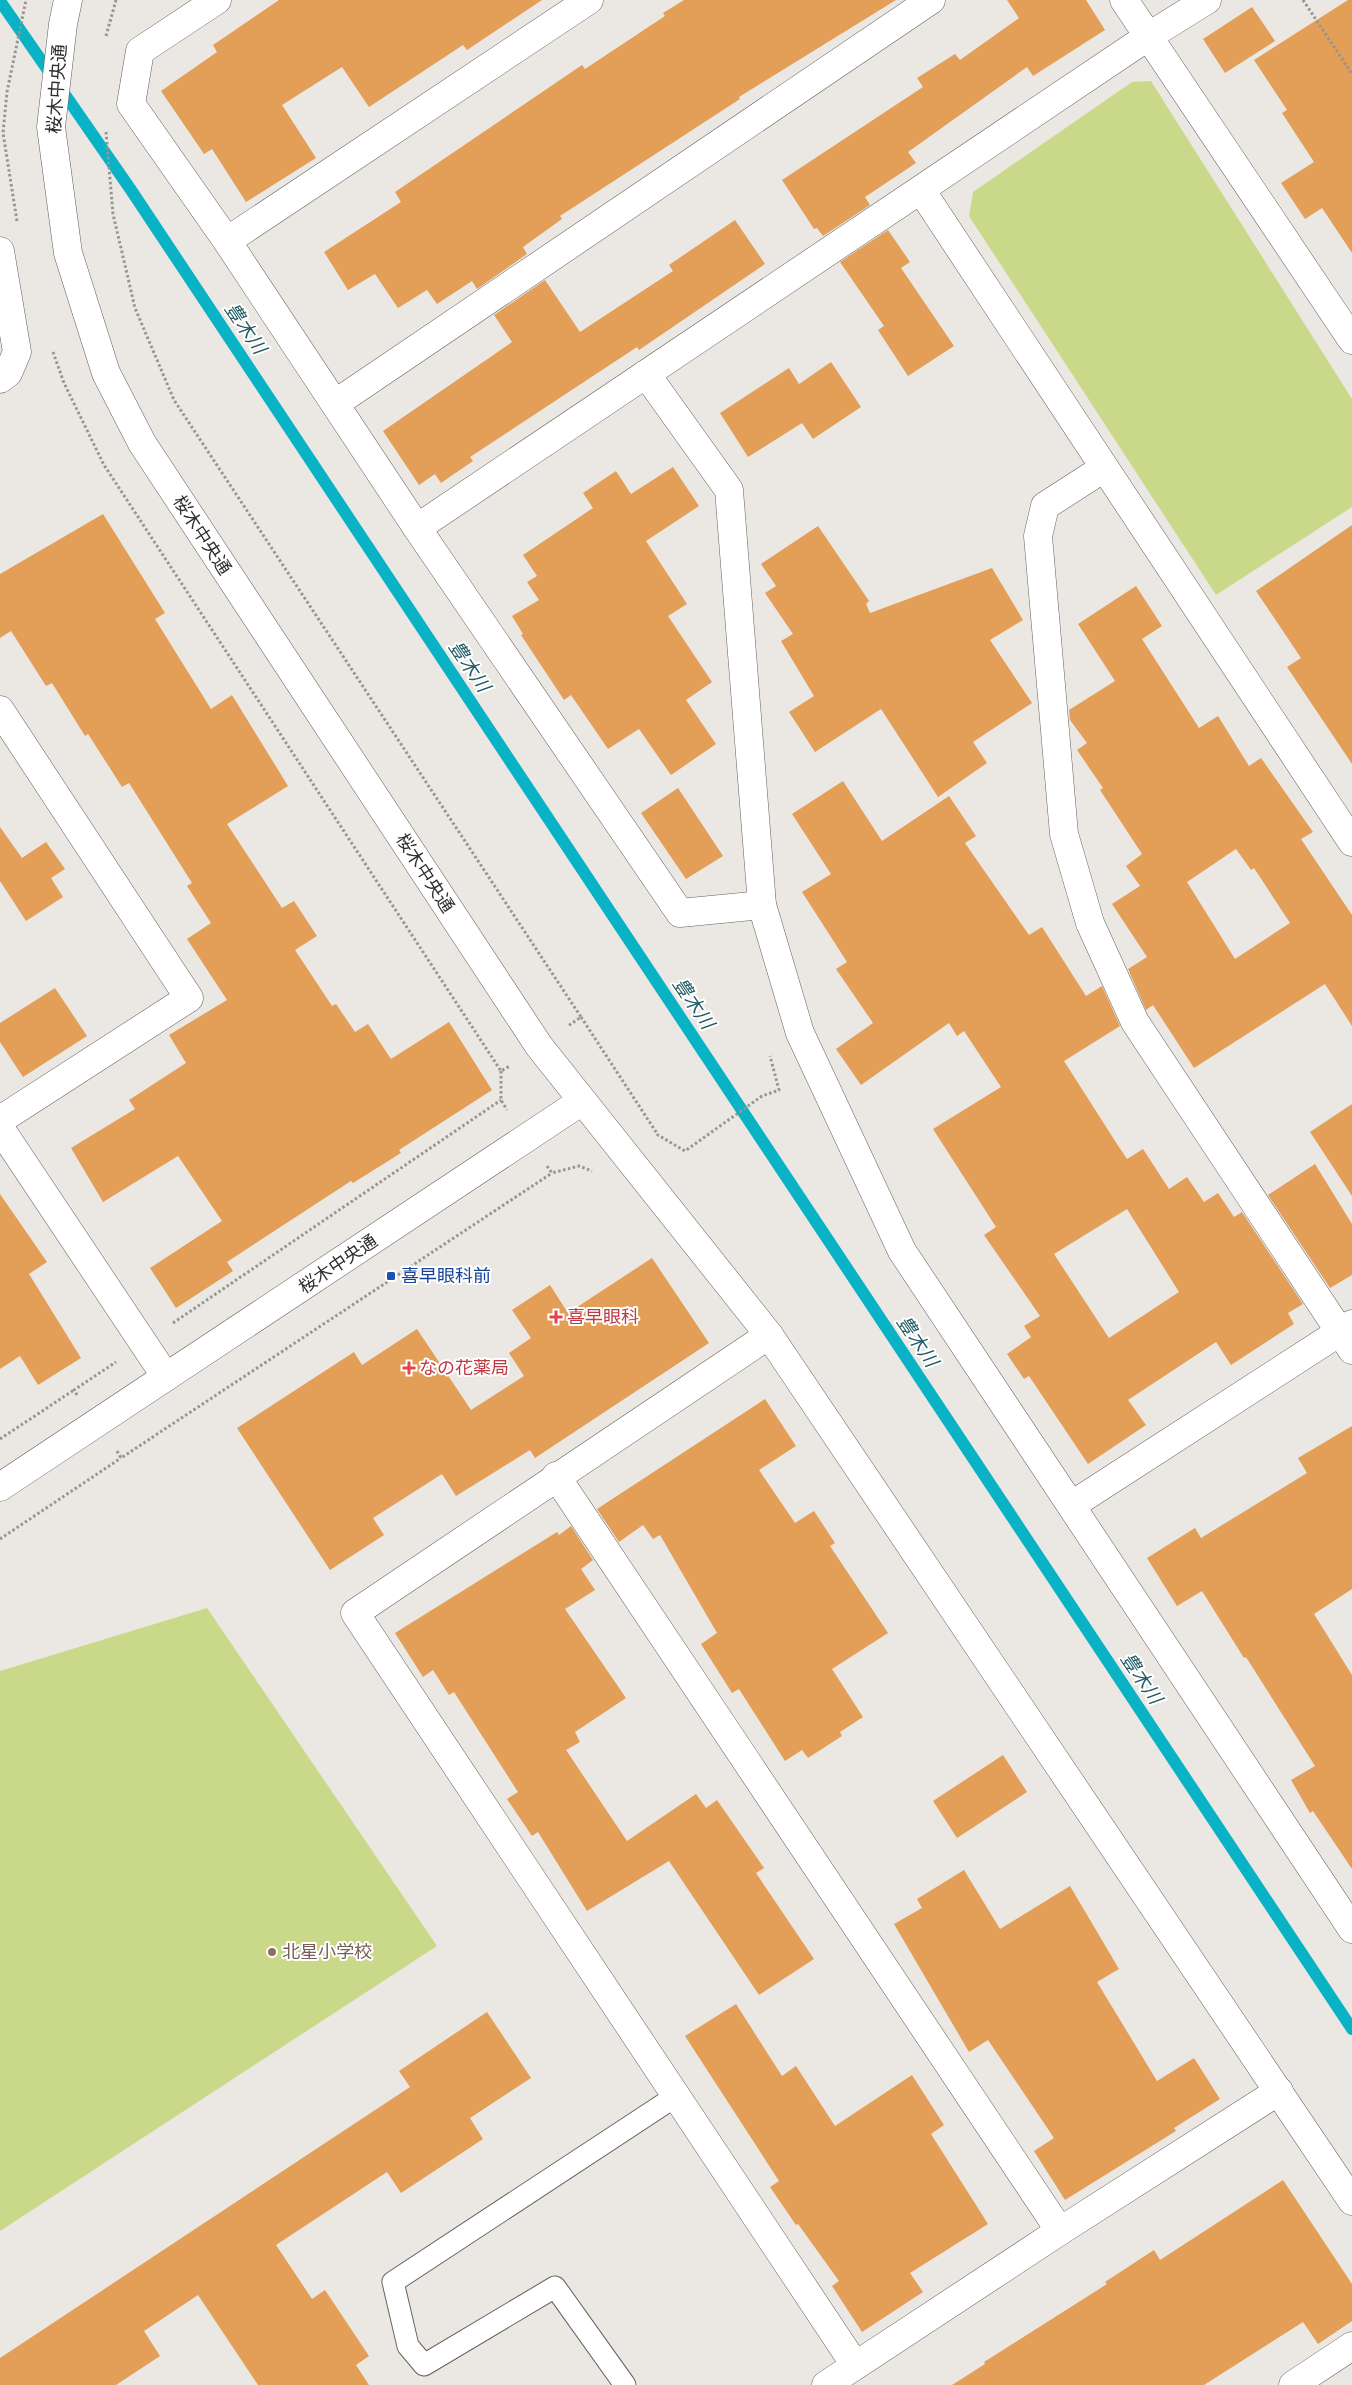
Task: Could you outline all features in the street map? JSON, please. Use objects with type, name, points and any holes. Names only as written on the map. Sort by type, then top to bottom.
[{"type":"street","points":[[218,0],[140,51],[131,104],[227,241],[418,528],[680,913],[762,905]]},
{"type":"street","points":[[227,241],[589,0]]},
{"type":"street","points":[[336,403],[931,0]]},
{"type":"street","points":[[1124,0],[1352,340]]},
{"type":"street","points":[[418,528],[1149,36],[1207,0]]},
{"type":"street","name":"桜木中央通","points":[[0,1487],[582,1101],[539,1046],[142,443],[106,373],[68,253],[51,127],[65,12]]},
{"type":"street","points":[[921,190],[1352,842]]},
{"type":"street","points":[[0,251],[17,352],[8,373],[0,379]]},
{"type":"street","points":[[646,374],[729,490],[762,905],[800,1033],[902,1251],[1352,1929]]},
{"type":"street","points":[[1072,1505],[1348,1335],[1135,1022],[1090,923],[1064,834],[1038,536],[1045,506],[1104,468]]},
{"type":"street","points":[[0,710],[189,998],[0,1120]]},
{"type":"street","points":[[582,1101],[628,1155],[770,1335],[1352,2200]]},
{"type":"street","points":[[0,1128],[166,1377]]},
{"type":"street","points":[[770,1335],[556,1476],[355,1613],[855,2365]]},
{"type":"street","points":[[556,1476],[1060,2231]]},
{"type":"street","points":[[826,2385],[1060,2231],[1278,2091]]},
{"type":"street","points":[[1294,2385],[1352,2346]]},
{"type":"lane","points":[[625,2385],[555,2287],[424,2365],[408,2346],[393,2282],[676,2096]]},
{"type":"path","points":[[11,69],[26,0]]},
{"type":"path","points":[[1303,0],[1352,74]]},
{"type":"path","points":[[106,129],[113,214]]},
{"type":"path","points":[[581,1017],[658,1135]]},
{"type":"path","points":[[723,1123],[762,1096]]},
{"type":"path","points":[[0,1439],[74,1390]]},
{"type":"path","points":[[0,1539],[122,1458]]},
{"type":"green space","points":[[1151,81],[1352,399],[1352,507],[1216,595],[969,216],[973,192],[1132,82]]},
{"type":"green space","points":[[207,1608],[437,1946],[0,2231],[0,1671]]},
{"type":"building","points":[[279,0],[542,0],[467,50],[463,45],[369,107],[342,67],[282,105],[316,158],[246,202],[212,149],[204,154],[161,91],[217,52],[213,45]]},
{"type":"building","points":[[684,0],[896,0],[739,97],[740,99],[560,216],[562,219],[523,247],[527,254],[477,289],[472,281],[437,304],[427,290],[398,308],[375,274],[348,290],[324,252],[401,202],[395,192],[582,65],[585,69],[665,16],[663,13]]},
{"type":"building","points":[[1007,0],[1086,0],[1105,30],[1033,76],[1027,67],[908,152],[916,163],[865,197],[870,205],[823,236],[817,228],[814,229],[782,180],[923,87],[917,78],[955,54],[960,60],[1019,18]]},
{"type":"building","points":[[1348,0],[1352,0],[1352,253],[1322,208],[1305,219],[1281,183],[1314,162],[1282,113],[1287,110],[1254,60]]},
{"type":"building","points":[[1252,7],[1275,41],[1225,73],[1203,39]]},
{"type":"building","points":[[735,220],[765,264],[639,350],[637,347],[470,457],[473,461],[441,483],[435,474],[419,485],[383,431],[512,342],[494,315],[545,280],[580,332],[673,271],[669,265]]},
{"type":"building","points":[[888,230],[910,262],[901,268],[954,346],[908,376],[878,330],[884,326],[840,262]]},
{"type":"building","points":[[831,362],[861,407],[813,439],[802,423],[748,457],[720,413],[789,368],[799,384]]},
{"type":"building","points":[[673,467],[699,506],[646,541],[687,604],[668,616],[712,682],[686,700],[716,744],[671,775],[639,729],[608,749],[571,695],[564,700],[521,635],[523,634],[512,616],[539,600],[527,582],[537,576],[523,555],[593,508],[583,493],[616,471],[631,494]]},
{"type":"building","points":[[103,514],[165,613],[155,619],[211,709],[232,695],[288,786],[227,824],[282,908],[294,901],[317,936],[295,950],[332,1006],[336,1004],[355,1032],[368,1024],[391,1059],[449,1022],[492,1090],[399,1150],[401,1153],[353,1183],[351,1181],[227,1262],[233,1271],[176,1308],[150,1268],[222,1221],[178,1156],[103,1202],[71,1148],[135,1109],[129,1100],[186,1063],[169,1035],[227,1000],[187,939],[211,923],[187,886],[192,883],[129,783],[122,787],[88,734],[85,736],[52,683],[46,686],[11,631],[0,638],[0,574]]},
{"type":"building","points":[[1352,525],[1352,764],[1287,667],[1301,658],[1256,591]]},
{"type":"building","points":[[818,526],[869,601],[866,604],[870,613],[992,568],[1023,620],[990,640],[1032,703],[973,742],[987,763],[938,797],[881,709],[815,752],[789,712],[814,696],[781,641],[793,634],[765,593],[776,586],[761,564]]},
{"type":"building","points":[[1136,586],[1162,626],[1142,639],[1199,728],[1218,716],[1249,766],[1261,758],[1313,832],[1301,839],[1352,915],[1352,1026],[1325,984],[1194,1068],[1153,1005],[1146,1010],[1128,969],[1147,957],[1112,904],[1140,886],[1126,866],[1142,854],[1100,790],[1103,788],[1077,750],[1087,743],[1070,720],[1069,710],[1115,681],[1078,624]],"holes":[[[1236,849],[1251,870],[1254,868],[1290,923],[1235,959],[1187,882]]]},
{"type":"building","points":[[843,781],[882,841],[949,796],[976,836],[965,843],[1029,935],[1042,927],[1086,996],[1102,986],[1120,1026],[1064,1061],[1117,1144],[1127,1159],[1143,1149],[1169,1189],[1187,1177],[1204,1202],[1218,1193],[1234,1217],[1242,1212],[1303,1304],[1288,1313],[1294,1324],[1231,1365],[1216,1342],[1128,1400],[1146,1425],[1088,1464],[1029,1376],[1024,1379],[1007,1354],[1031,1337],[1024,1326],[1040,1316],[984,1235],[996,1227],[933,1129],[1001,1087],[964,1031],[957,1036],[949,1023],[861,1085],[836,1049],[873,1023],[836,969],[847,962],[802,892],[831,874],[792,814]],"holes":[[[1127,1209],[1179,1292],[1109,1338],[1054,1254]]]},
{"type":"building","points":[[678,788],[723,856],[686,879],[641,813]]},
{"type":"building","points":[[0,827],[22,858],[46,842],[65,869],[51,878],[63,897],[26,921],[0,881]]},
{"type":"building","points":[[55,988],[87,1036],[23,1077],[0,1042],[0,1023]]},
{"type":"building","points":[[1352,1104],[1352,1196],[1310,1132]]},
{"type":"building","points":[[1315,1164],[1352,1224],[1352,1275],[1330,1288],[1268,1195]]},
{"type":"building","points":[[0,1194],[47,1262],[29,1274],[81,1358],[38,1385],[20,1356],[0,1369]]},
{"type":"building","points":[[652,1258],[709,1343],[535,1458],[530,1450],[456,1496],[442,1474],[373,1518],[384,1535],[330,1570],[237,1428],[354,1352],[362,1365],[417,1329],[471,1410],[524,1376],[509,1353],[531,1338],[512,1310],[550,1285],[568,1313]]},
{"type":"building","points":[[765,1399],[796,1446],[759,1470],[795,1523],[814,1511],[835,1543],[830,1546],[888,1633],[832,1669],[863,1717],[840,1732],[842,1736],[808,1758],[802,1750],[785,1761],[739,1689],[732,1693],[701,1644],[717,1633],[660,1535],[653,1539],[643,1525],[619,1542],[597,1509]]},
{"type":"building","points":[[1352,1426],[1352,1589],[1314,1614],[1352,1675],[1352,1869],[1313,1811],[1310,1813],[1291,1780],[1315,1766],[1246,1657],[1244,1658],[1202,1591],[1177,1606],[1147,1558],[1195,1528],[1201,1538],[1307,1473],[1298,1458]]},
{"type":"building","points":[[571,1526],[593,1560],[581,1569],[595,1590],[565,1609],[626,1698],[575,1732],[580,1742],[566,1750],[627,1841],[696,1794],[706,1808],[717,1800],[764,1868],[756,1873],[814,1959],[759,1995],[669,1861],[587,1911],[538,1832],[532,1836],[507,1799],[518,1792],[454,1692],[449,1695],[433,1670],[423,1677],[395,1633],[557,1532],[559,1535]]},
{"type":"building","points":[[1003,1755],[1027,1792],[957,1838],[933,1801]]},
{"type":"building","points":[[964,1870],[1000,1929],[1070,1886],[1119,1969],[1097,1982],[1157,2081],[1194,2058],[1220,2099],[1174,2128],[1176,2131],[1065,2200],[1034,2151],[1054,2138],[988,2040],[969,2052],[894,1924],[922,1908],[917,1899]]},
{"type":"building","points":[[736,2004],[782,2076],[796,2066],[835,2126],[912,2075],[944,2125],[931,2134],[988,2224],[910,2273],[923,2292],[862,2332],[832,2286],[839,2281],[798,2224],[796,2225],[770,2187],[779,2181],[685,2036]]},
{"type":"building","points":[[487,2012],[531,2078],[470,2118],[483,2139],[401,2193],[387,2172],[276,2245],[312,2299],[325,2290],[369,2356],[356,2365],[369,2385],[258,2385],[198,2295],[144,2331],[160,2356],[116,2385],[0,2385],[0,2358],[410,2087],[399,2071]]},
{"type":"building","points":[[1283,2180],[1352,2284],[1352,2321],[1318,2344],[1303,2322],[1204,2385],[952,2385],[985,2364],[984,2362],[1107,2284],[1105,2282],[1154,2250],[1160,2260]]},
{"type":"waterway","name":"豊木川","points":[[0,1],[131,190],[1352,2029]]},
{"type":"place","name":"喜早眼科前","points":[[391,1276]]},
{"type":"place","name":"喜早眼科","points":[[556,1317]]},
{"type":"place","name":"なの花薬局","points":[[409,1368]]},
{"type":"place","name":"北星小学校","points":[[272,1952]]}]
